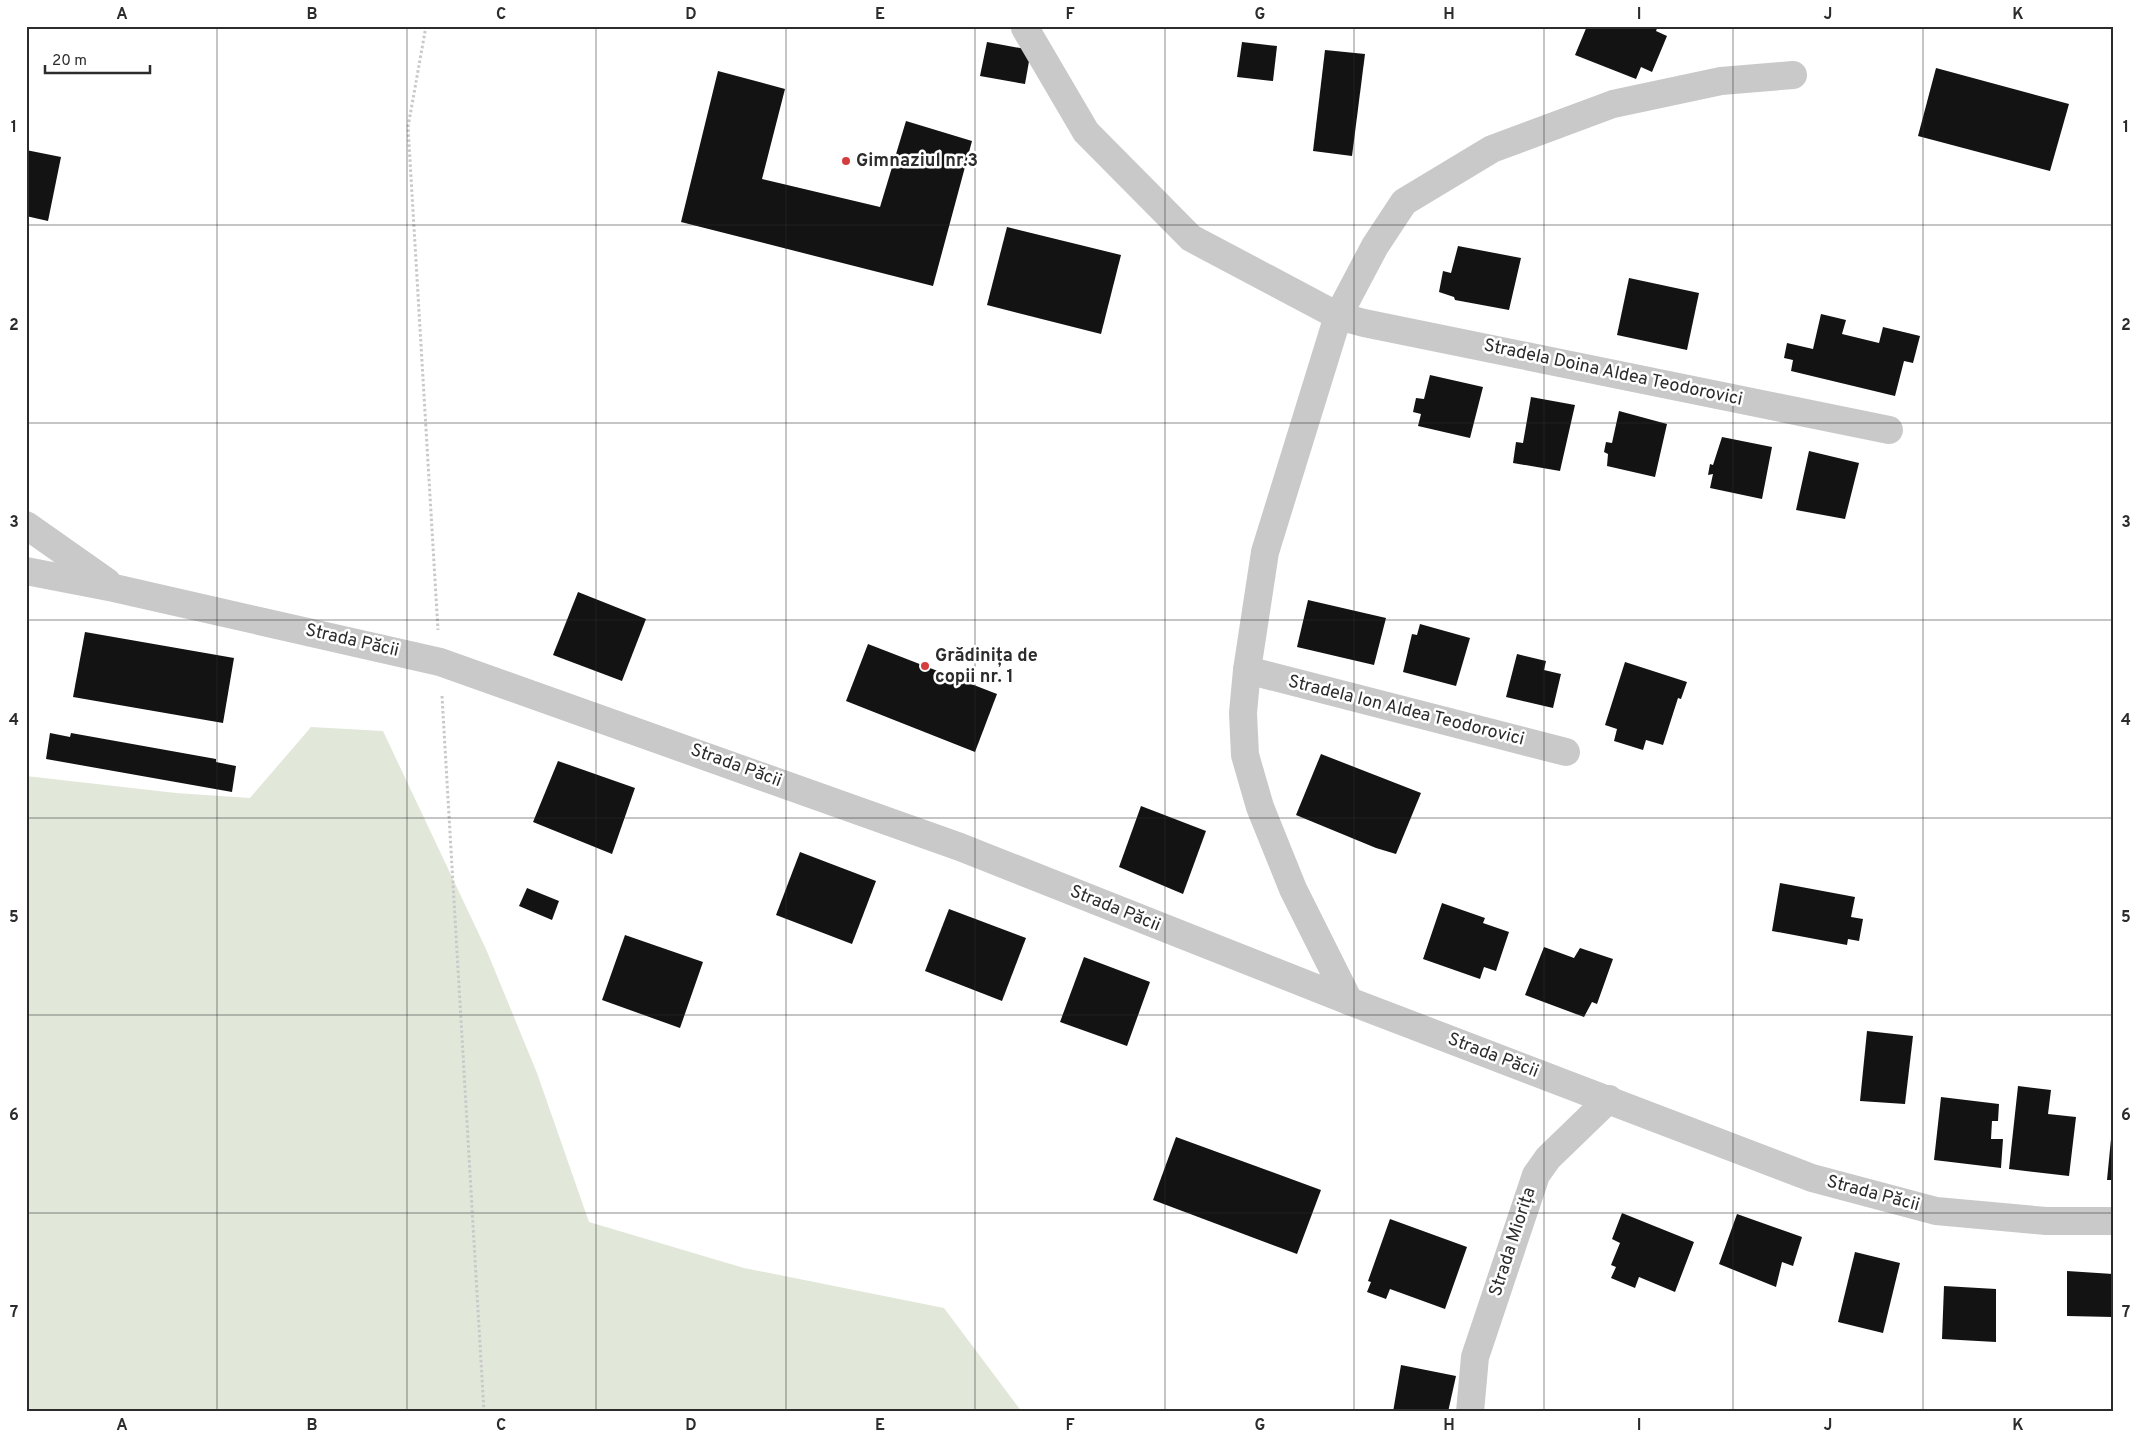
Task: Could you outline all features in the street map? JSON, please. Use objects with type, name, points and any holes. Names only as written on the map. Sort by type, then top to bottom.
[{"type":"street","name":"Stradela Doina Aldea Teodorovici","points":[[1025,28],[1086,132],[1191,238],[1338,316],[1889,430]]},
{"type":"street","points":[[1349,1001],[1293,888],[1260,807],[1245,755],[1243,713],[1247,670],[1265,552],[1338,316],[1375,246],[1404,202],[1492,149],[1614,104],[1721,81],[1793,75]]},
{"type":"street","name":"Strada Păcii","points":[[26,525],[114,588]]},
{"type":"street","name":"Strada Păcii","points":[[26,571],[114,588],[440,662],[960,847],[1349,1001],[1812,1178],[1936,1210],[2046,1221],[2114,1221]]},
{"type":"street","name":"Stradela Ion Aldea Teodorovici","points":[[1247,670],[1566,752]]},
{"type":"street","name":"Strada Miorița","points":[[1470,1412],[1475,1357],[1536,1175],[1548,1158],[1609,1099]]},
{"type":"path","points":[[426,26],[408,127],[484,1412]]},
{"type":"shaded area","points":[[311,727],[383,731],[486,949],[537,1073],[589,1222],[744,1268],[944,1308],[1022,1412],[26,1412],[26,776],[176,793],[250,798]]},
{"type":"building","points":[[1587,26],[1658,26],[1656,31],[1667,36],[1652,72],[1641,67],[1636,79],[1575,55]]},
{"type":"building","points":[[987,42],[1031,50],[1025,84],[980,76]]},
{"type":"building","points":[[1242,42],[1277,46],[1273,81],[1237,77]]},
{"type":"building","points":[[1325,50],[1365,54],[1352,156],[1313,151]]},
{"type":"building","points":[[1936,68],[2069,104],[2050,171],[1918,136]]},
{"type":"building","points":[[718,71],[785,89],[762,179],[880,207],[906,121],[972,141],[933,286],[681,222]]},
{"type":"building","points":[[26,150],[61,157],[48,221],[26,216]]},
{"type":"building","points":[[1007,227],[1121,255],[1101,334],[987,305]]},
{"type":"building","points":[[1458,246],[1521,258],[1509,310],[1455,300],[1454,297],[1439,292],[1443,271],[1451,273]]},
{"type":"building","points":[[1629,278],[1699,293],[1687,350],[1617,335]]},
{"type":"building","points":[[1821,314],[1846,320],[1842,334],[1879,343],[1883,327],[1920,336],[1913,363],[1904,361],[1895,396],[1791,371],[1793,360],[1784,358],[1787,343],[1813,349]]},
{"type":"building","points":[[1430,375],[1483,387],[1470,438],[1418,426],[1421,414],[1413,412],[1416,398],[1424,399]]},
{"type":"building","points":[[1531,397],[1575,405],[1560,471],[1513,463],[1516,442],[1523,443]]},
{"type":"building","points":[[1619,411],[1667,424],[1655,477],[1607,466],[1608,454],[1604,452],[1606,442],[1612,443]]},
{"type":"building","points":[[1722,437],[1772,447],[1762,499],[1710,488],[1713,474],[1708,475],[1710,464],[1713,465]]},
{"type":"building","points":[[1809,451],[1859,463],[1845,519],[1796,510]]},
{"type":"building","points":[[578,592],[646,619],[622,681],[553,655]]},
{"type":"building","points":[[1308,600],[1386,618],[1374,665],[1297,647]]},
{"type":"building","points":[[1420,624],[1470,638],[1456,686],[1403,672],[1412,634],[1417,635]]},
{"type":"building","points":[[85,632],[234,658],[223,723],[73,697]]},
{"type":"building","points":[[868,644],[997,694],[975,752],[846,701]]},
{"type":"building","points":[[1517,654],[1546,661],[1544,670],[1561,674],[1553,708],[1506,697]]},
{"type":"building","points":[[1625,662],[1687,682],[1681,699],[1678,698],[1663,745],[1646,740],[1643,750],[1614,741],[1617,729],[1605,725]]},
{"type":"building","points":[[50,733],[70,737],[71,733],[216,759],[216,762],[236,766],[232,792],[46,759]]},
{"type":"building","points":[[1321,754],[1421,793],[1396,854],[1376,848],[1296,815]]},
{"type":"building","points":[[558,761],[635,788],[612,854],[533,822]]},
{"type":"building","points":[[1141,806],[1206,831],[1183,894],[1119,867]]},
{"type":"building","points":[[800,852],[876,881],[852,944],[776,915]]},
{"type":"building","points":[[1780,883],[1855,897],[1851,917],[1863,919],[1859,941],[1848,939],[1847,945],[1772,931]]},
{"type":"building","points":[[527,888],[559,901],[552,920],[519,906]]},
{"type":"building","points":[[1442,903],[1485,918],[1483,923],[1509,932],[1496,971],[1484,967],[1480,979],[1423,959]]},
{"type":"building","points":[[949,909],[1026,938],[1002,1001],[925,971]]},
{"type":"building","points":[[625,935],[703,962],[680,1028],[602,1000]]},
{"type":"building","points":[[1544,947],[1574,958],[1580,948],[1613,959],[1597,1004],[1592,1002],[1584,1017],[1525,995]]},
{"type":"building","points":[[1084,957],[1150,982],[1127,1046],[1060,1022]]},
{"type":"building","points":[[1867,1031],[1913,1036],[1905,1104],[1860,1101]]},
{"type":"building","points":[[2018,1086],[2051,1090],[2048,1114],[2076,1117],[2069,1176],[2009,1169]]},
{"type":"building","points":[[1941,1097],[1999,1104],[1998,1121],[1992,1121],[1991,1139],[2003,1139],[2001,1168],[1934,1160]]},
{"type":"building","points":[[2112,1129],[2114,1129],[2114,1180],[2107,1180]]},
{"type":"building","points":[[1176,1137],[1321,1190],[1297,1254],[1153,1200]]},
{"type":"building","points":[[1622,1213],[1694,1242],[1675,1292],[1639,1277],[1635,1288],[1611,1278],[1616,1267],[1611,1265],[1620,1243],[1612,1239]]},
{"type":"building","points":[[1737,1214],[1802,1237],[1793,1266],[1782,1262],[1776,1287],[1719,1264]]},
{"type":"building","points":[[1390,1219],[1467,1247],[1445,1309],[1390,1289],[1386,1299],[1367,1292],[1371,1282],[1368,1281]]},
{"type":"building","points":[[1855,1252],[1900,1263],[1883,1333],[1838,1322]]},
{"type":"building","points":[[2067,1271],[2113,1274],[2113,1317],[2067,1316]]},
{"type":"building","points":[[1944,1286],[1996,1289],[1996,1342],[1942,1339]]},
{"type":"building","points":[[1401,1365],[1456,1376],[1448,1412],[1393,1412]]},
{"type":"place","name":"Gimnaziul nr.3","points":[[846,161]]},
{"type":"place","name":"Grădinița de copii nr. 1","points":[[925,666]]}]
